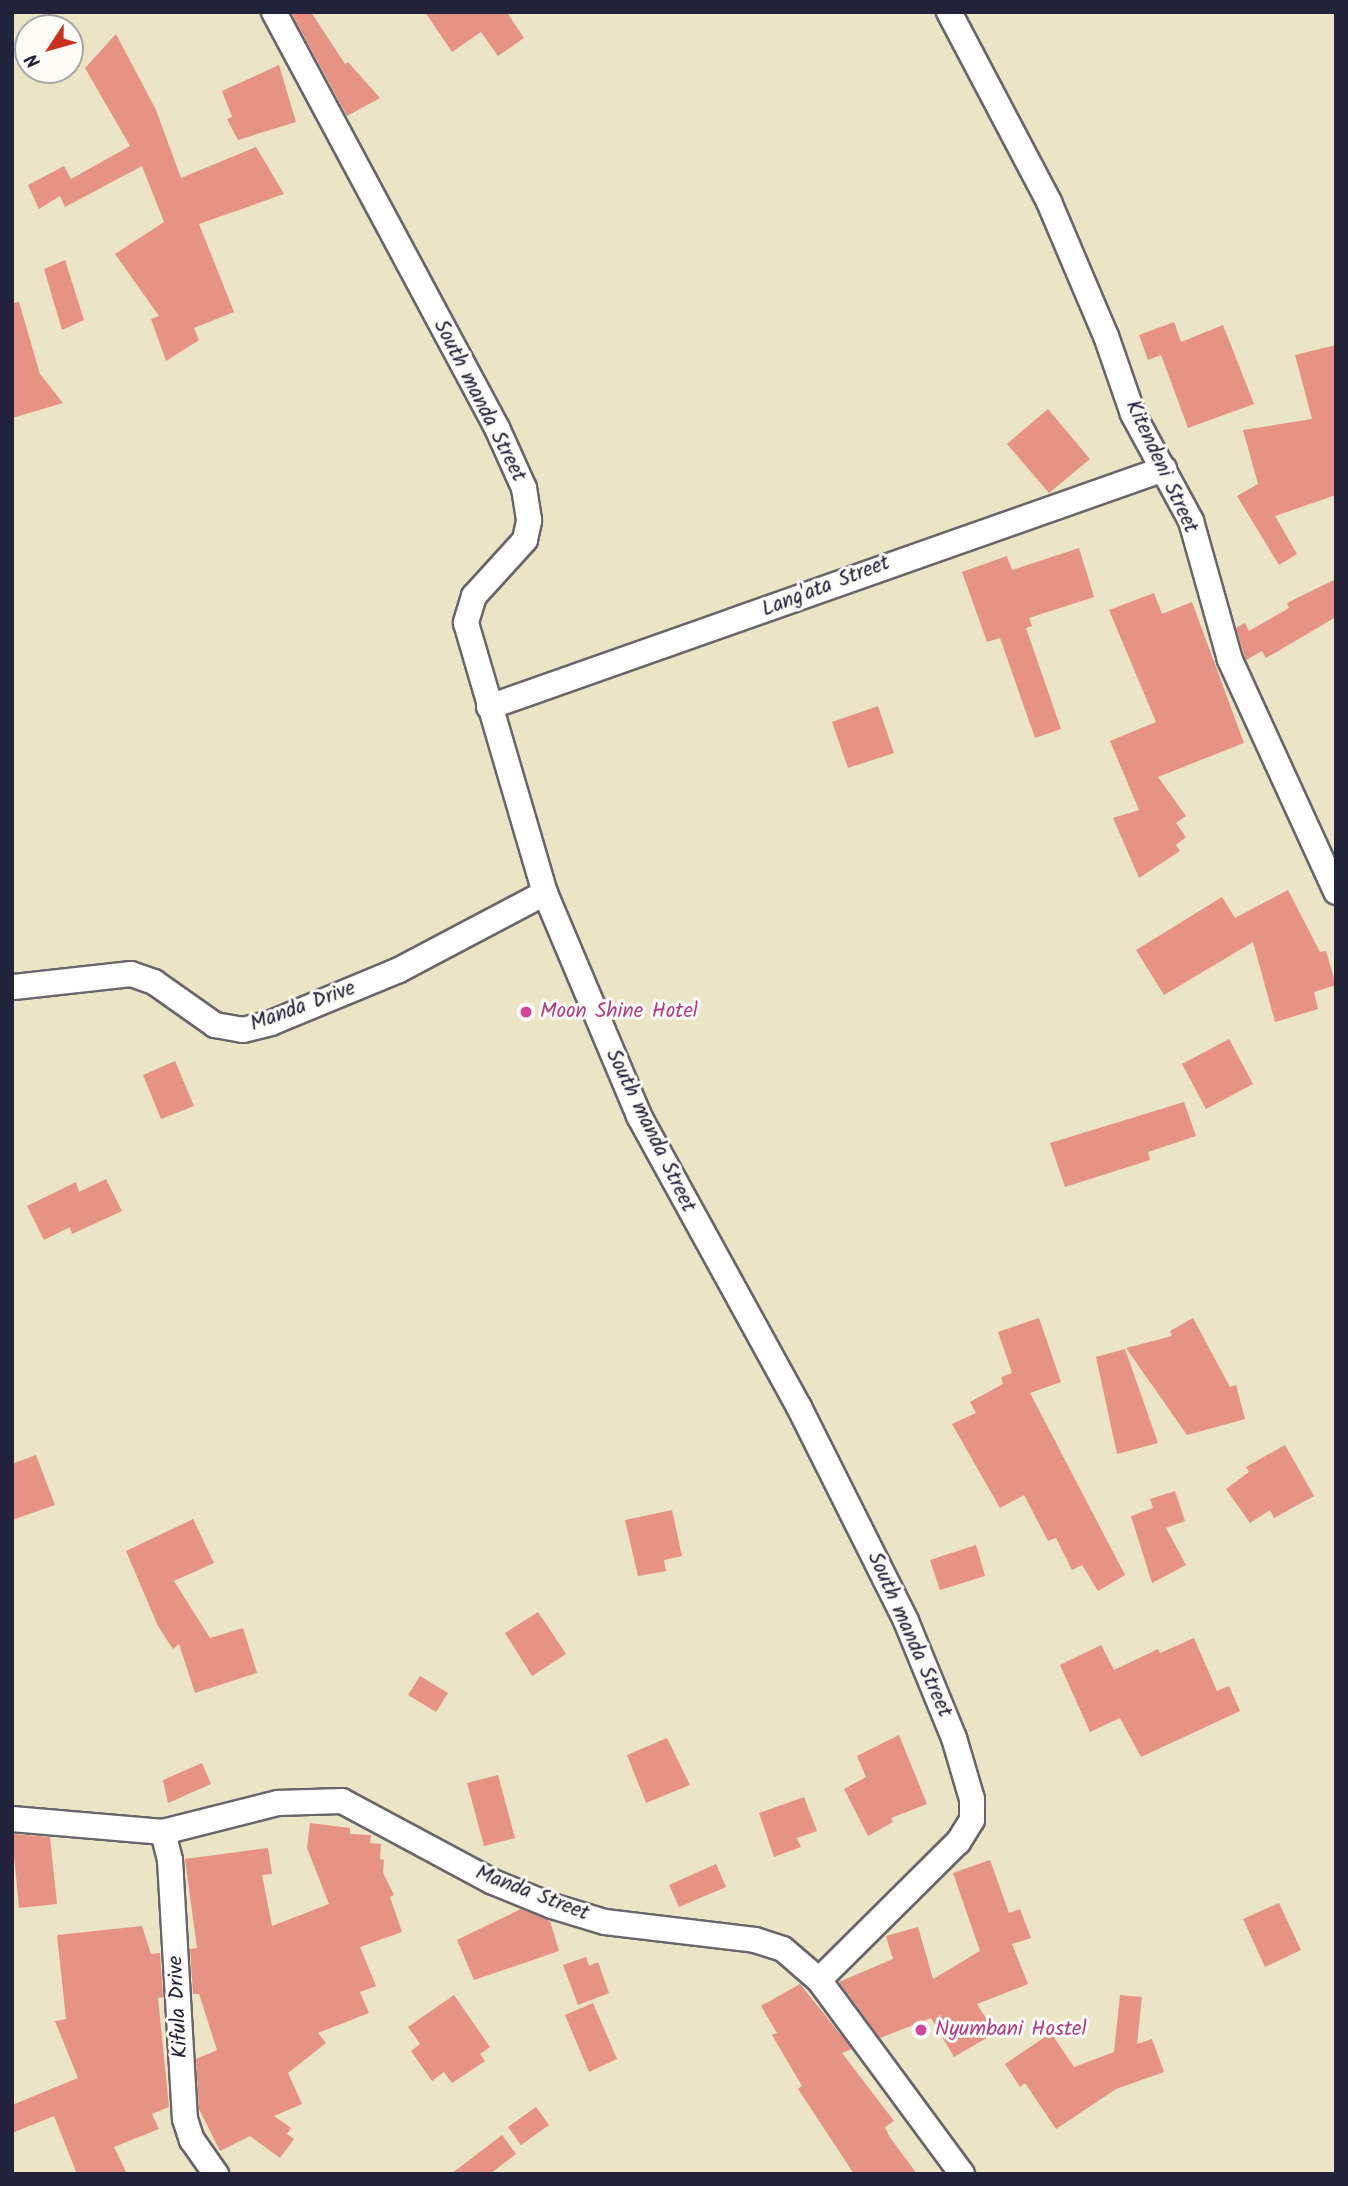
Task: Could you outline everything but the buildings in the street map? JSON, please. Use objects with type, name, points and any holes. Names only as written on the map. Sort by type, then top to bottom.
[{"type":"street","name":"South manda Street","points":[[274,12],[497,428],[524,488],[529,521],[525,540],[474,596],[467,610],[467,634],[544,893],[639,1116],[799,1407],[906,1622],[954,1738],[972,1799],[972,1820],[958,1842],[819,1980]]},
{"type":"street","name":"Kitendeni Street","points":[[949,12],[1049,202],[1106,336],[1133,414],[1191,521],[1230,660],[1336,892]]},
{"type":"street","name":"Lang'ata Street","points":[[489,707],[1164,469]]},
{"type":"street","name":"Manda Drive","points":[[14,988],[131,974],[154,982],[215,1026],[243,1030],[271,1023],[399,970],[544,893]]},
{"type":"street","name":"Manda Street","points":[[12,1819],[163,1832],[278,1804],[316,1798],[342,1801],[493,1882],[552,1906],[605,1922],[755,1940],[783,1949],[819,1980],[962,2174]]},
{"type":"street","name":"Kifula Drive","points":[[163,1832],[172,1882],[185,2119],[192,2140],[216,2174]]},
{"type":"place","name":"Moon Shine Hotel","points":[[526,1012]]},
{"type":"place","name":"Nyumbani Hostel","points":[[921,2030]]}]
